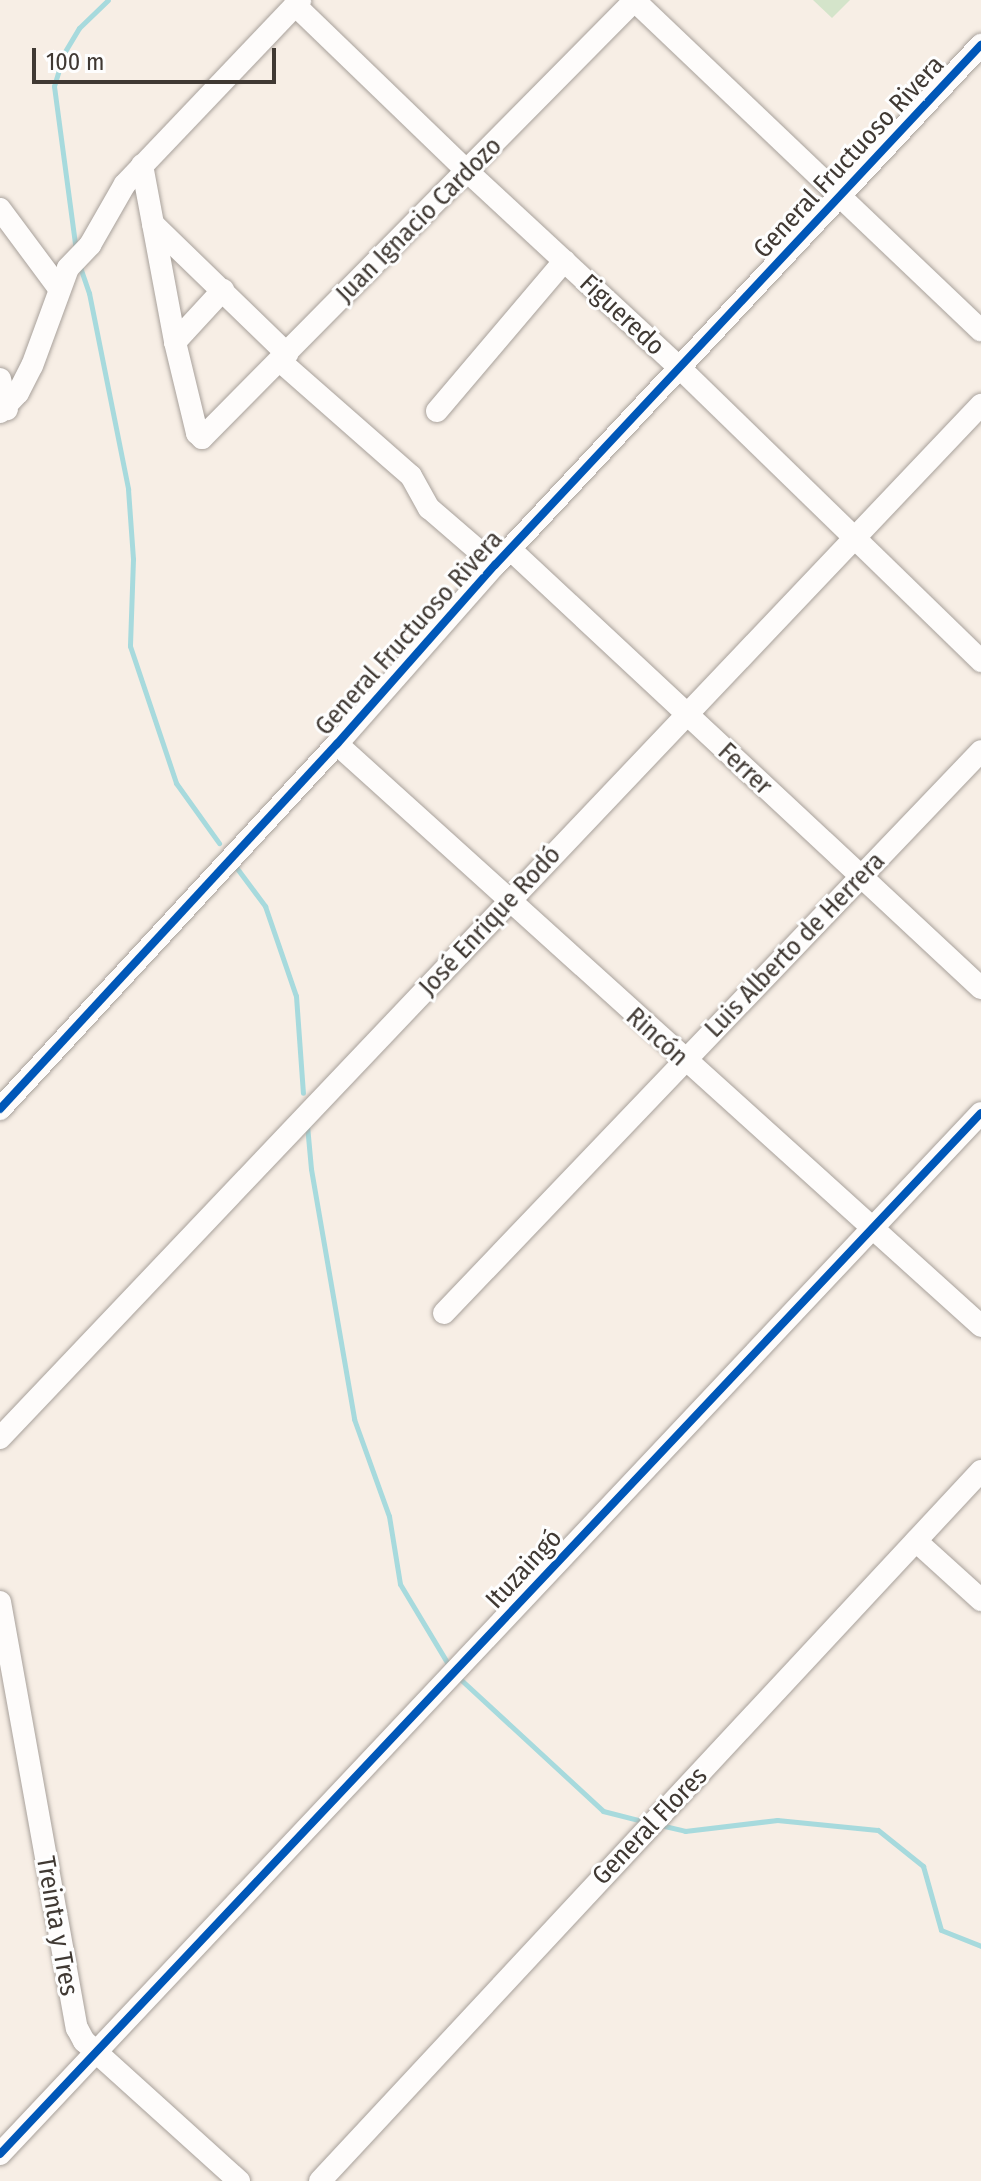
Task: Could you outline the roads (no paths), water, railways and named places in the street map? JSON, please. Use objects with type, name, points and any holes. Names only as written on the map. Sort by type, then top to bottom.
[{"type":"street","name":"Juan Ignacio Cardozo","points":[[175,342],[197,433],[202,438],[635,0]]},
{"type":"street","points":[[635,0],[981,330]]},
{"type":"street","name":"Figueredo","points":[[298,3],[467,171],[681,369],[981,661]]},
{"type":"street","points":[[3,411],[43,342],[63,278],[90,245],[112,204],[142,165],[298,3]]},
{"type":"street","name":"General Fructuoso Rivera","points":[[0,1109],[337,744],[503,557],[981,45]]},
{"type":"street","points":[[142,165],[175,342]]},
{"type":"street","points":[[0,209],[63,278]]},
{"type":"street","name":"Ferrer","points":[[153,224],[223,290],[284,358],[411,476],[429,508],[503,557],[687,714],[981,988]]},
{"type":"street","points":[[437,411],[564,261]]},
{"type":"street","points":[[175,342],[223,290]]},
{"type":"street","points":[[0,379],[3,411]]},
{"type":"street","name":"José Enrique Rodó","points":[[0,1438],[981,405]]},
{"type":"street","name":"Rincón","points":[[337,744],[684,1061],[981,1326]]},
{"type":"street","name":"Luis Alberto de Herrera","points":[[444,1313],[981,751]]},
{"type":"street","name":"Ituzaingó","points":[[0,2154],[98,2054],[981,1113]]},
{"type":"street","name":"General Flores","points":[[320,2181],[981,1471]]},
{"type":"street","points":[[916,1541],[981,1600]]},
{"type":"street","name":"Treinta y Tres","points":[[0,1602],[73,2014],[84,2041],[239,2181]]},
{"type":"waterway","points":[[76,251],[54,86],[64,53],[79,28],[108,0]]},
{"type":"waterway","points":[[79,264],[89,293],[128,489],[133,559],[130,646],[176,783],[219,843]]},
{"type":"waterway","points":[[236,867],[265,906],[296,996],[303,1093]]},
{"type":"waterway","points":[[307,1125],[311,1169],[354,1419],[389,1516],[400,1584],[451,1669]]},
{"type":"waterway","points":[[458,1677],[603,1811],[646,1822]]},
{"type":"waterway","points":[[660,1825],[685,1831],[777,1820],[878,1830],[923,1866],[941,1930],[981,1946]]}]
